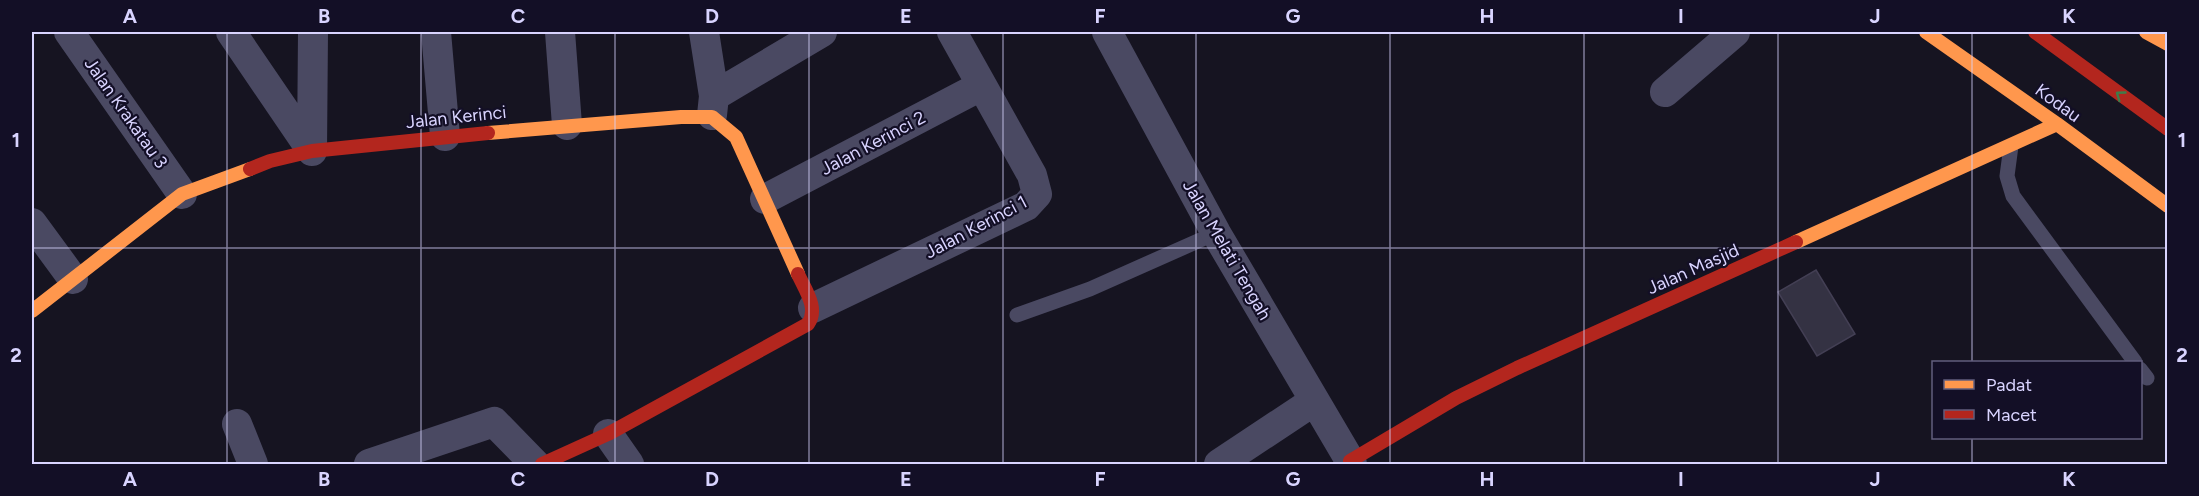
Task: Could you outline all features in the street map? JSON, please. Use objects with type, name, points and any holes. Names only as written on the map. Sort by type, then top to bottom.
[{"type":"main road","name":"Kodau","points":[[1926,32],[2168,206]]},
{"type":"main road","points":[[2035,32],[2168,129]]},
{"type":"main road","points":[[2146,32],[2168,44]]},
{"type":"main road","name":"Jalan Kerinci","points":[[32,311],[183,194],[270,160],[312,151],[445,135],[681,117],[713,107]]},
{"type":"main road","points":[[542,465],[608,434],[808,324],[813,317],[813,308],[736,137],[713,107]]},
{"type":"main road","name":"Jalan Masjid","points":[[1351,463],[1456,398],[1517,368],[2057,124]]},
{"type":"street","name":"Jalan Krakatau 3","points":[[69,32],[183,194]]},
{"type":"street","points":[[231,32],[312,151]]},
{"type":"street","points":[[312,151],[313,32]]},
{"type":"street","points":[[436,32],[445,135]]},
{"type":"street","points":[[560,32],[567,125]]},
{"type":"street","points":[[704,32],[713,107],[822,32]]},
{"type":"street","name":"Jalan Kerinci 1","points":[[813,308],[1026,206],[1037,194],[1032,175],[952,32]]},
{"type":"street","name":"Jalan Melati Tengah","points":[[1107,32],[1216,233],[1351,463]]},
{"type":"street","points":[[1665,92],[1735,32]]},
{"type":"street","name":"Jalan Kerinci 2","points":[[765,199],[981,86]]},
{"type":"street","points":[[32,222],[74,279]]},
{"type":"street","points":[[1219,465],[1314,401]]},
{"type":"street","points":[[369,465],[494,422],[535,465]]},
{"type":"street","points":[[237,424],[253,465]]},
{"type":"street","points":[[608,434],[629,465]]},
{"type":"lane","points":[[2011,146],[2007,176],[2013,196],[2135,361]]},
{"type":"lane","points":[[1017,315],[1090,289],[1216,233]]},
{"type":"building","points":[[1816,270],[1855,334],[1817,356],[1778,292]]},
{"type":"traffic: slow","points":[[1926,32],[2168,206]]},
{"type":"traffic: slow","points":[[2146,32],[2168,44]]},
{"type":"traffic: slow","points":[[488,133],[681,117],[712,117],[736,137],[798,274]]},
{"type":"traffic: slow","points":[[1796,242],[2057,124]]},
{"type":"traffic: slow","points":[[32,311],[182,194],[250,169]]},
{"type":"traffic: jam","points":[[2035,32],[2168,129]]},
{"type":"traffic: jam","points":[[250,169],[270,161],[312,151],[488,133]]},
{"type":"traffic: jam","points":[[1350,461],[1456,398],[1517,368],[1796,242]]},
{"type":"traffic: jam","points":[[542,464],[608,434],[808,324],[812,305],[798,274]]}]
